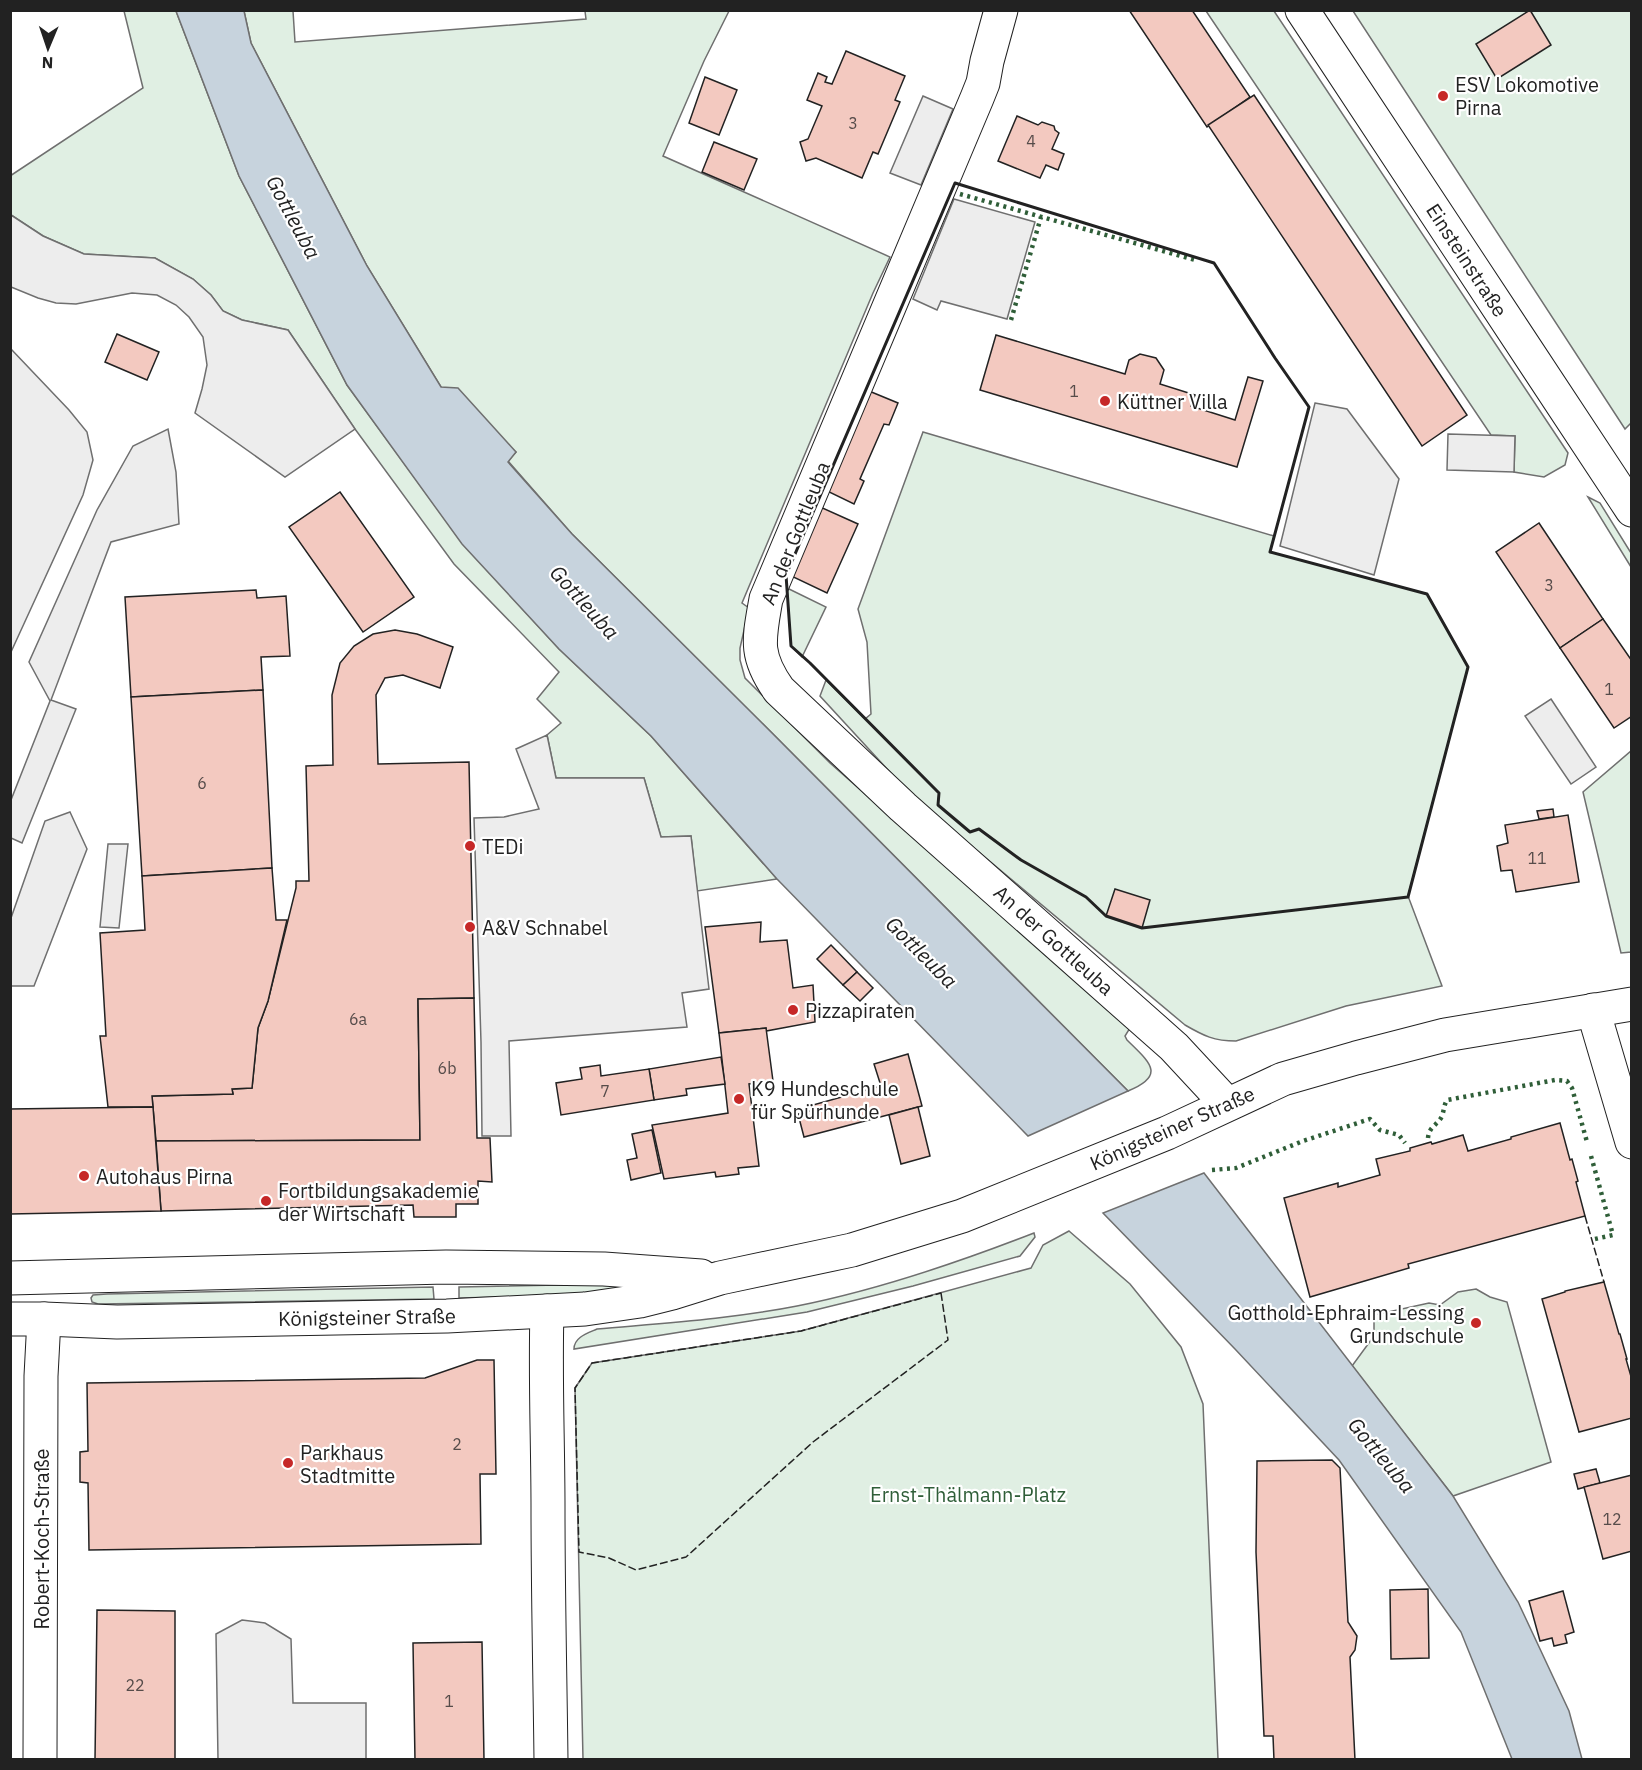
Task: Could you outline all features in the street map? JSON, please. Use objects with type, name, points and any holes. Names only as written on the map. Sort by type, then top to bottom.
[{"type":"main road","name":"An der Gottleuba","points":[[1001,10],[983,83],[766,599],[760,631],[761,657],[767,673],[779,690],[903,807],[1174,1047],[1227,1104]]},
{"type":"main road","name":"Einsteinstraße","points":[[1302,10],[1632,510]]},
{"type":"main road","name":"Königsteiner Straße","points":[[10,1319],[129,1322],[447,1316],[585,1309],[640,1301],[720,1278],[852,1250],[962,1216],[1167,1133],[1283,1080],[1356,1058],[1445,1035],[1632,1004]]},
{"type":"main road","points":[[1593,1010],[1632,1142]]},
{"type":"main road","name":"Königsteiner Straße","points":[[10,1278],[446,1267],[604,1269],[720,1278]]},
{"type":"main road","name":"Robert-Koch-Straße","points":[[40,1760],[41,1376],[44,1278]]},
{"type":"main road","points":[[547,1311],[547,1550],[551,1760]]},
{"type":"green space","points":[[124,11],[176,11],[239,176],[347,385],[463,544],[559,649],[651,736],[777,879],[697,891],[691,836],[661,837],[644,778],[556,778],[547,735],[561,723],[537,699],[559,672],[454,564],[355,429],[288,330],[242,320],[223,311],[211,295],[193,279],[155,258],[84,254],[43,236],[11,215],[10,176],[143,88]]},
{"type":"green space","points":[[244,11],[293,11],[295,42],[586,19],[585,11],[729,11],[704,61],[663,156],[890,257],[742,603],[749,608],[740,648],[740,660],[745,678],[830,763],[1130,1028],[1125,1036],[1147,1061],[1151,1073],[1148,1079],[1128,1091],[572,534],[508,461],[516,452],[441,387],[367,266],[251,43]]},
{"type":"green space","points":[[1206,11],[1274,11],[1568,453],[1565,465],[1544,477],[1514,472],[1515,436],[1491,435]]},
{"type":"green space","points":[[1353,11],[1631,11],[1632,422],[1625,429]]},
{"type":"green space","points":[[923,432],[1274,536],[1270,552],[1427,594],[1468,667],[1408,896],[1442,986],[1346,1006],[1236,1041],[1209,1037],[1185,1025],[912,796],[820,696],[826,680],[865,719],[871,714],[867,642],[858,609]]},
{"type":"green space","points":[[1588,497],[1600,503],[1631,553],[1631,567]]},
{"type":"green space","points":[[787,588],[826,607],[802,657],[791,646]]},
{"type":"green space","points":[[1631,751],[1631,952],[1621,953],[1583,792]]},
{"type":"green space","name":"Ernst-Thälmann-Platz","points":[[1069,1231],[1130,1284],[1181,1347],[1203,1404],[1218,1759],[583,1759],[575,1388],[592,1363],[801,1331],[1031,1268],[1043,1245]]},
{"type":"green space","points":[[1034,1233],[1035,1237],[1020,1256],[913,1286],[807,1312],[574,1349],[579,1338],[597,1329],[747,1314],[827,1300],[947,1265]]},
{"type":"green space","points":[[663,1283],[631,1294],[459,1298],[459,1287]]},
{"type":"green space","points":[[433,1287],[434,1299],[98,1304],[92,1302],[91,1298],[93,1295],[107,1294]]},
{"type":"green space","points":[[1476,1289],[1490,1297],[1507,1302],[1551,1462],[1453,1496],[1352,1366],[1374,1336],[1374,1315],[1429,1303],[1440,1305],[1458,1292]]},
{"type":"shaded area","points":[[923,96],[953,109],[921,185],[890,173]]},
{"type":"shaded area","points":[[954,199],[1035,222],[1007,319],[941,301],[937,310],[913,299]]},
{"type":"shaded area","points":[[11,215],[43,236],[84,254],[155,258],[193,279],[211,295],[223,311],[242,320],[288,330],[355,429],[285,477],[195,413],[207,365],[203,337],[189,317],[176,305],[157,295],[132,293],[76,304],[56,303],[11,287]]},
{"type":"shaded area","points":[[11,349],[87,432],[93,460],[83,495],[11,652]]},
{"type":"shaded area","points":[[1315,403],[1347,409],[1399,479],[1374,575],[1280,546]]},
{"type":"shaded area","points":[[168,429],[176,472],[179,524],[111,542],[51,700],[76,709],[22,843],[11,838],[11,800],[50,701],[29,662],[97,510],[133,446]]},
{"type":"shaded area","points":[[1448,434],[1515,436],[1514,472],[1447,470]]},
{"type":"shaded area","points":[[1551,699],[1596,767],[1571,784],[1525,716]]},
{"type":"shaded area","points":[[547,735],[556,778],[644,778],[661,837],[691,836],[709,989],[682,993],[687,1027],[509,1041],[511,1136],[482,1136],[474,818],[504,817],[539,809],[516,749]]},
{"type":"shaded area","points":[[70,812],[87,849],[34,986],[11,986],[11,918],[45,821]]},
{"type":"shaded area","points":[[108,844],[128,844],[119,928],[100,927]]},
{"type":"shaded area","points":[[242,1620],[265,1623],[291,1639],[293,1703],[366,1703],[366,1759],[218,1759],[216,1634]]},
{"type":"water","name":"Gottleuba","points":[[176,11],[244,11],[251,43],[367,266],[441,387],[458,388],[516,452],[508,462],[572,534],[1128,1091],[1028,1136],[777,879],[651,736],[559,649],[462,544],[347,385],[239,176]]},
{"type":"water","name":"Gottleuba","points":[[1204,1173],[1453,1496],[1518,1602],[1569,1711],[1582,1759],[1512,1759],[1461,1632],[1339,1460],[1103,1213]]},
{"type":"building","points":[[1129,10],[1192,10],[1250,97],[1207,127]]},
{"type":"building","points":[[1530,10],[1551,45],[1497,79],[1476,44]]},
{"type":"building","points":[[846,51],[905,76],[895,100],[900,102],[878,154],[873,152],[862,178],[816,158],[806,161],[800,142],[808,139],[822,106],[807,100],[818,73],[827,77],[825,82],[832,84]]},
{"type":"building","points":[[705,77],[737,90],[719,135],[689,123]]},
{"type":"building","points":[[1254,95],[1467,415],[1422,446],[1208,125]]},
{"type":"building","points":[[1017,116],[1038,125],[1042,122],[1054,126],[1059,133],[1052,149],[1064,154],[1058,170],[1046,165],[1040,178],[998,161]]},
{"type":"building","points":[[714,142],[757,159],[744,190],[702,172]]},
{"type":"building","points":[[117,334],[159,352],[147,380],[105,362]]},
{"type":"building","name":"Küttner Villa","points":[[996,335],[1125,374],[1129,360],[1140,354],[1156,358],[1164,370],[1160,384],[1195,395],[1191,406],[1235,420],[1248,377],[1263,381],[1237,467],[980,390]]},
{"type":"building","points":[[869,391],[898,403],[889,425],[884,424],[860,479],[864,481],[854,504],[825,490]]},
{"type":"building","points":[[340,492],[414,597],[363,632],[289,527]]},
{"type":"building","points":[[818,506],[858,524],[827,593],[787,574]]},
{"type":"building","points":[[1539,523],[1603,619],[1560,648],[1496,552]]},
{"type":"building","points":[[256,590],[257,598],[286,596],[290,656],[261,657],[263,690],[131,697],[125,597]]},
{"type":"building","points":[[1603,619],[1632,661],[1632,716],[1614,728],[1560,648]]},
{"type":"building","points":[[395,630],[417,634],[453,647],[440,688],[403,675],[385,678],[376,695],[378,764],[469,762],[474,998],[418,999],[420,1140],[156,1141],[152,1096],[233,1094],[232,1089],[252,1088],[258,1028],[268,1001],[296,881],[309,881],[306,766],[333,765],[332,695],[340,663],[354,646],[373,634]]},
{"type":"building","points":[[263,690],[272,868],[142,876],[131,697]]},
{"type":"building","points":[[1553,809],[1554,817],[1539,819],[1537,811]]},
{"type":"building","points":[[1568,815],[1579,882],[1516,892],[1512,870],[1501,871],[1497,846],[1508,843],[1505,825]]},
{"type":"building","points":[[272,868],[276,920],[287,920],[268,1001],[258,1028],[252,1088],[232,1089],[233,1094],[152,1096],[153,1107],[108,1107],[100,1036],[106,1036],[100,933],[145,930],[142,876]]},
{"type":"building","points":[[1115,889],[1150,900],[1142,928],[1106,916]]},
{"type":"building","points":[[761,922],[760,942],[787,940],[793,988],[813,985],[815,1022],[766,1031],[766,1028],[719,1033],[705,927]]},
{"type":"building","points":[[831,945],[857,972],[843,985],[817,959]]},
{"type":"building","points":[[857,972],[873,988],[860,1001],[843,985]]},
{"type":"building","points":[[474,998],[477,1138],[490,1138],[492,1182],[478,1181],[478,1204],[456,1204],[456,1217],[414,1217],[413,1205],[161,1211],[156,1141],[420,1140],[418,999]]},
{"type":"building","name":"K9 Hundeschule für Spürhunde","points":[[766,1028],[773,1081],[749,1084],[759,1166],[738,1168],[739,1174],[716,1177],[715,1172],[664,1179],[652,1125],[728,1113],[719,1033]]},
{"type":"building","points":[[908,1054],[922,1106],[804,1137],[798,1114],[814,1110],[813,1105],[881,1086],[874,1064]]},
{"type":"building","points":[[721,1057],[725,1084],[686,1089],[687,1095],[654,1100],[649,1069]]},
{"type":"building","points":[[600,1065],[601,1076],[649,1069],[654,1100],[561,1115],[556,1083],[582,1079],[580,1068]]},
{"type":"building","name":"Autohaus Pirna","points":[[153,1107],[161,1211],[10,1214],[10,1109]]},
{"type":"building","points":[[918,1107],[930,1156],[901,1164],[889,1115]]},
{"type":"building","points":[[1560,1123],[1578,1181],[1576,1182],[1585,1216],[1408,1264],[1409,1268],[1310,1297],[1284,1198],[1338,1183],[1338,1187],[1380,1175],[1376,1159],[1410,1151],[1410,1148],[1431,1142],[1432,1144],[1463,1135],[1468,1151]]},
{"type":"building","points":[[652,1130],[661,1173],[631,1180],[627,1160],[637,1158],[632,1134]]},
{"type":"building","points":[[1604,1282],[1632,1380],[1632,1418],[1579,1432],[1542,1299]]},
{"type":"building","name":"Parkhaus Stadtmitte","points":[[477,1360],[494,1360],[496,1474],[480,1474],[481,1544],[89,1550],[88,1483],[80,1482],[80,1452],[88,1451],[87,1383],[425,1378]]},
{"type":"building","points":[[1332,1460],[1340,1468],[1348,1622],[1357,1636],[1355,1650],[1350,1657],[1355,1760],[1274,1760],[1273,1736],[1264,1736],[1256,1552],[1257,1461]]},
{"type":"building","points":[[1596,1469],[1600,1483],[1578,1489],[1574,1474]]},
{"type":"building","points":[[1632,1475],[1632,1551],[1603,1559],[1584,1487]]},
{"type":"building","points":[[1428,1589],[1429,1658],[1391,1659],[1390,1590]]},
{"type":"building","points":[[1563,1591],[1574,1632],[1565,1635],[1567,1643],[1554,1646],[1552,1638],[1540,1641],[1529,1601]]},
{"type":"building","points":[[97,1610],[175,1611],[175,1760],[95,1760]]},
{"type":"building","points":[[482,1642],[484,1760],[415,1760],[413,1643]]},
{"type":"hedge","points":[[960,194],[1195,260]]},
{"type":"hedge","points":[[1011,320],[1041,217]]},
{"type":"hedge","points":[[1428,1138],[1430,1131],[1442,1116],[1447,1100],[1555,1080],[1567,1081],[1572,1088],[1587,1142]]},
{"type":"hedge","points":[[1212,1170],[1236,1168],[1303,1141],[1370,1119],[1380,1130],[1399,1135],[1405,1143]]},
{"type":"hedge","points":[[1591,1156],[1613,1235],[1595,1239]]},
{"type":"fence","points":[[1585,1216],[1604,1282]]},
{"type":"fence","points":[[941,1293],[948,1340],[813,1442],[686,1557],[636,1570],[609,1558],[579,1552],[575,1388],[592,1363],[801,1331],[941,1293]]},
{"type":"wall","points":[[955,183],[1214,263],[1309,407],[1270,552],[1427,594],[1468,667],[1408,897],[1142,928],[1106,916],[1086,897],[1021,860],[979,829],[970,832],[938,805],[939,793],[791,646],[786,575],[955,183]]},
{"type":"place","name":"ESV Lokomotive Pirna","points":[[1443,96]]},
{"type":"place","name":"Küttner Villa","points":[[1105,401]]},
{"type":"place","name":"TEDi","points":[[470,846]]},
{"type":"place","name":"A&V Schnabel","points":[[470,927]]},
{"type":"place","name":"Pizzapiraten","points":[[793,1010]]},
{"type":"place","name":"K9 Hundeschule für Spürhunde","points":[[739,1099]]},
{"type":"place","name":"Autohaus Pirna","points":[[84,1176]]},
{"type":"place","name":"Fortbildungsakademie der Wirtschaft","points":[[266,1201]]},
{"type":"place","name":"Gotthold-Ephraim-Lessing Grundschule","points":[[1476,1323]]},
{"type":"place","name":"Parkhaus Stadtmitte","points":[[288,1463]]}]
